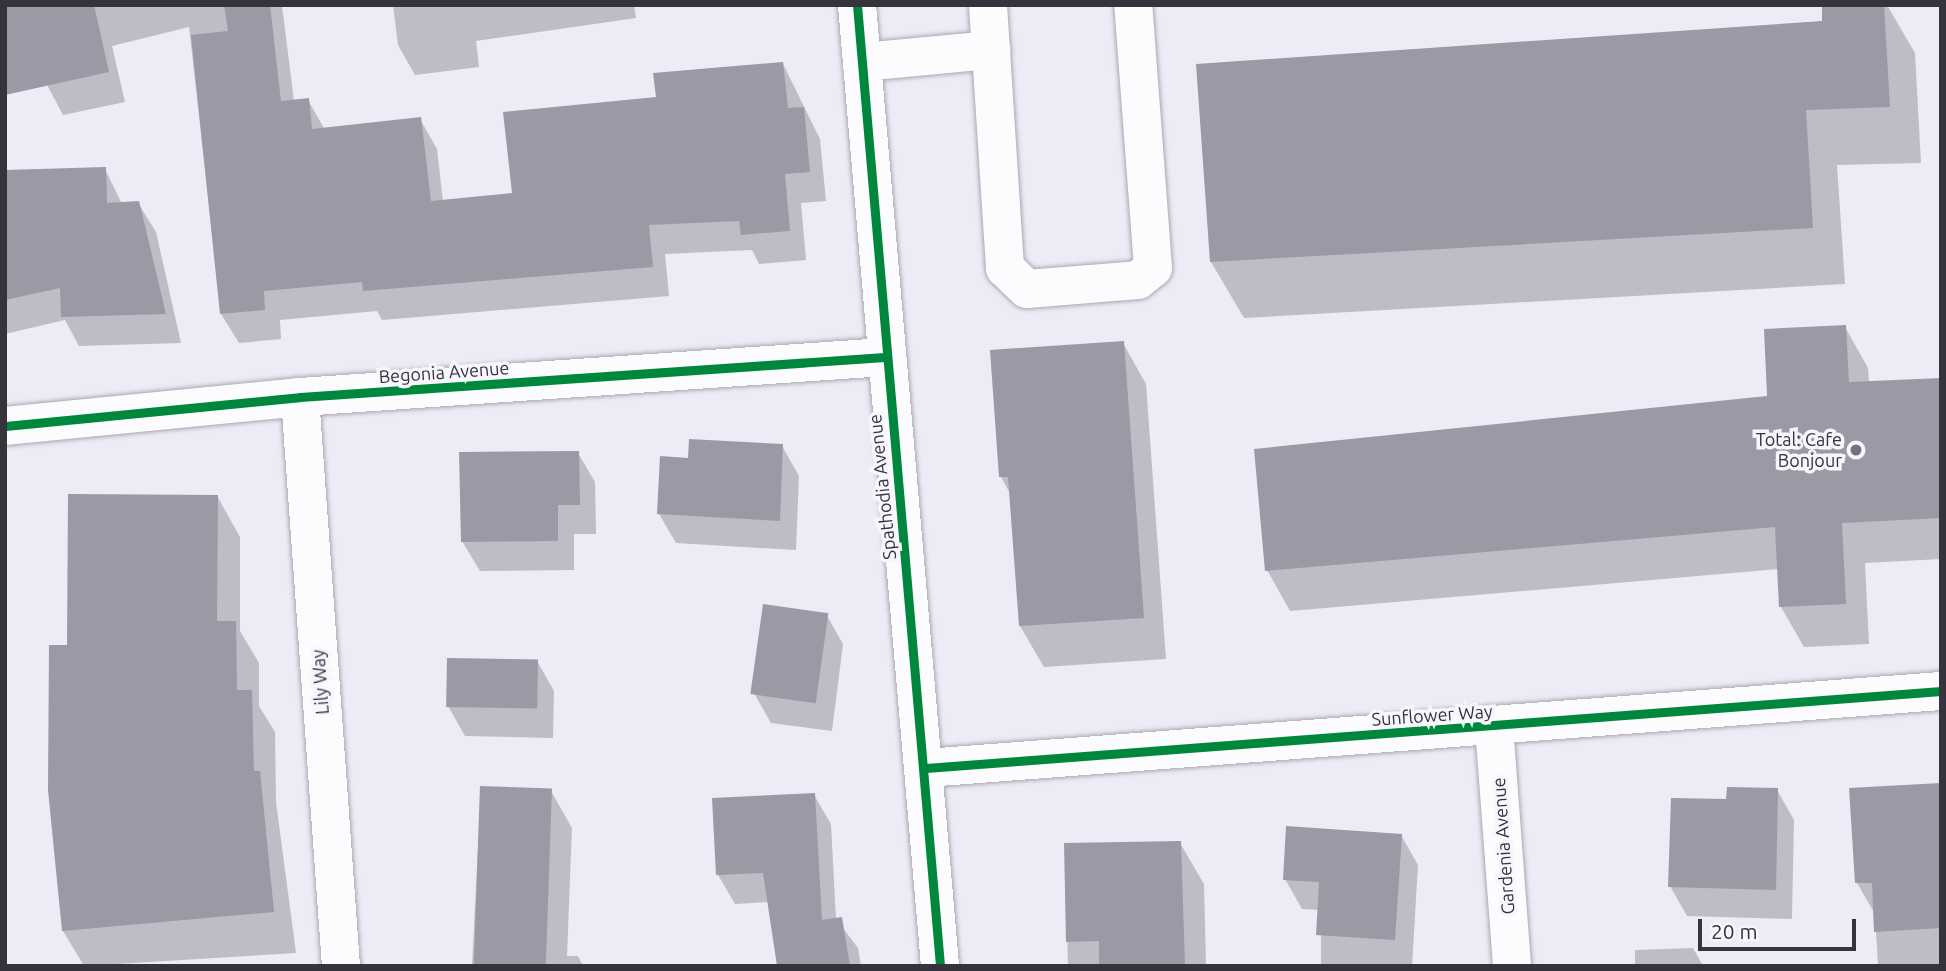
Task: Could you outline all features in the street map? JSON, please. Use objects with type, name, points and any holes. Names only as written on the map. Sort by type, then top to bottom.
[{"type":"street","name":"Spathodia Avenue","points":[[858,5],[885,358],[926,768],[940,966]]},
{"type":"street","points":[[988,5],[1005,268],[1014,282],[1027,289],[1138,280],[1153,268],[1156,252],[1133,5]]},
{"type":"street","points":[[863,62],[991,50]]},
{"type":"street","name":"Begonia Avenue","points":[[5,426],[300,397],[885,358]]},
{"type":"street","name":"Lily Way","points":[[300,397],[341,966]]},
{"type":"street","name":"Sunflower Way","points":[[926,768],[1941,691]]},
{"type":"street","name":"Gardenia Avenue","points":[[1494,726],[1512,966]]},
{"type":"building","points":[[5,5],[94,5],[109,72],[5,95]]},
{"type":"building","points":[[224,5],[270,5],[281,101],[309,98],[312,129],[421,117],[431,201],[512,193],[503,112],[656,97],[653,73],[783,62],[788,108],[804,107],[810,172],[785,174],[790,231],[741,235],[739,221],[649,225],[653,267],[363,291],[362,282],[264,291],[265,310],[220,314],[191,35],[228,31]]},
{"type":"building","points":[[1822,5],[1884,5],[1890,107],[1806,110],[1813,228],[1210,262],[1196,64],[1822,21]]},
{"type":"building","points":[[106,167],[107,203],[139,201],[166,314],[61,317],[60,288],[5,300],[5,170]]},
{"type":"building","points":[[1846,325],[1849,382],[1941,378],[1941,518],[1842,523],[1846,604],[1779,607],[1775,527],[1265,571],[1254,449],[1767,396],[1764,329]]},
{"type":"building","points":[[1124,341],[1144,618],[1019,626],[1008,477],[999,477],[990,350]]},
{"type":"building","points":[[689,439],[783,444],[780,521],[657,514],[660,456],[688,458]]},
{"type":"building","points":[[579,451],[580,505],[558,505],[558,541],[461,542],[459,452]]},
{"type":"building","points":[[68,494],[218,495],[217,621],[236,621],[237,690],[252,690],[254,771],[260,771],[274,912],[62,931],[48,790],[49,645],[67,645]]},
{"type":"building","points":[[763,604],[828,613],[816,703],[750,694]]},
{"type":"building","points":[[447,658],[538,660],[537,709],[446,707]]},
{"type":"building","points":[[1941,783],[1941,928],[1874,932],[1872,883],[1855,883],[1849,788]]},
{"type":"building","points":[[480,786],[552,789],[546,966],[474,966]]},
{"type":"building","points":[[1727,787],[1778,788],[1776,890],[1668,887],[1671,798],[1726,799]]},
{"type":"building","points":[[815,793],[822,920],[842,917],[850,966],[777,966],[763,873],[716,875],[712,798]]},
{"type":"building","points":[[1286,826],[1402,834],[1395,940],[1316,935],[1319,882],[1283,880]]},
{"type":"building","points":[[1181,841],[1185,966],[1099,966],[1099,941],[1066,942],[1064,843]]},
{"type":"cycle path","points":[[857,5],[940,966]]},
{"type":"cycle path","points":[[5,426],[300,397],[885,357]]},
{"type":"cycle path","points":[[926,768],[1941,691]]},
{"type":"place","name":"Total: Cafe Bonjour","points":[[1856,450]]}]
